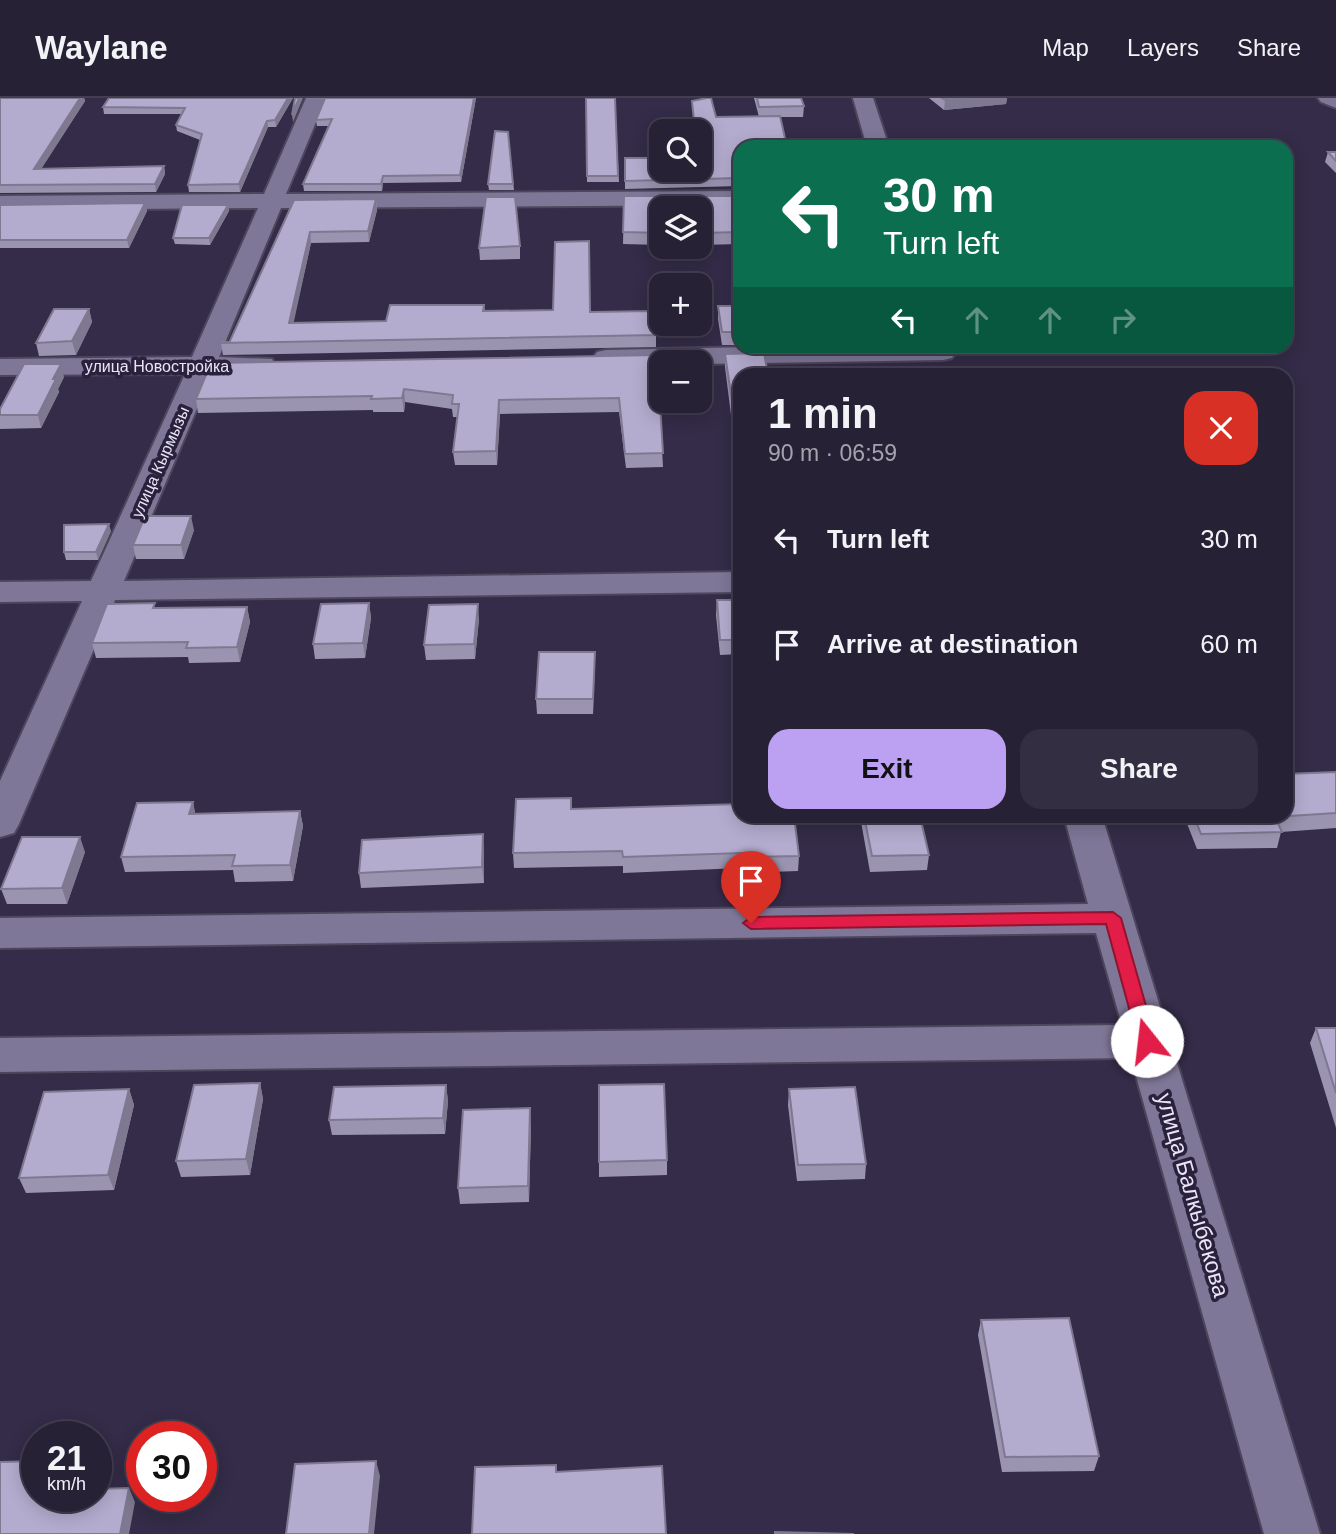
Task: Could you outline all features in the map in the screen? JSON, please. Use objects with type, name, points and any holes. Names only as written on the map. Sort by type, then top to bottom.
[{"type":"street","name":"улица Кырмызы","points":[[0,824],[202,366],[316,98]]},
{"type":"street","points":[[863,98],[876,140]]},
{"type":"street","points":[[1328,98],[1336,102]]},
{"type":"street","points":[[0,203],[733,198]]},
{"type":"street","points":[[580,359],[945,358]]},
{"type":"street","name":"улица Новостройка","points":[[0,367],[286,364]]},
{"type":"street","points":[[0,592],[733,582]]},
{"type":"street","name":"улица Балкыбекова","points":[[1085,823],[1292,1534]]},
{"type":"street","points":[[0,933],[1113,918]]},
{"type":"street","points":[[0,1055],[1147,1041]]},
{"type":"building","points":[[0,98],[80,98],[34,169],[164,166],[155,184],[0,185]]},
{"type":"building","points":[[109,98],[288,98],[275,120],[267,121],[239,184],[188,185],[202,134],[176,125],[185,108],[103,107]]},
{"type":"building","points":[[295,98],[299,98],[292,115]]},
{"type":"building","points":[[325,98],[474,98],[460,175],[383,176],[381,184],[303,184],[332,119],[316,120]]},
{"type":"building","points":[[586,98],[615,98],[618,176],[587,176]]},
{"type":"building","points":[[711,98],[716,117],[780,116],[785,140],[733,140],[733,178],[712,179],[712,119],[694,119],[692,101]]},
{"type":"building","points":[[757,98],[801,98],[804,106],[759,107]]},
{"type":"building","points":[[495,131],[508,132],[513,184],[488,184]]},
{"type":"building","points":[[1328,152],[1336,152],[1336,161]]},
{"type":"building","points":[[625,158],[649,158],[649,180],[625,181]]},
{"type":"building","points":[[624,196],[649,196],[649,233],[623,232]]},
{"type":"building","points":[[712,196],[733,196],[733,232],[712,233]]},
{"type":"building","points":[[486,197],[515,197],[520,246],[479,248]]},
{"type":"building","points":[[376,199],[368,231],[310,232],[289,323],[386,321],[390,305],[484,305],[483,311],[553,310],[555,242],[589,241],[590,312],[649,311],[649,335],[229,343],[294,200]]},
{"type":"building","points":[[145,203],[127,240],[0,240],[0,205]]},
{"type":"building","points":[[182,205],[228,205],[209,238],[173,238]]},
{"type":"building","points":[[718,306],[733,306],[733,332],[722,332]]},
{"type":"building","points":[[54,309],[89,309],[72,341],[36,343]]},
{"type":"building","points":[[725,354],[764,354],[767,368],[733,368],[733,401],[732,401]]},
{"type":"building","points":[[649,355],[649,413],[661,413],[663,453],[625,454],[619,398],[499,400],[496,451],[453,452],[459,404],[452,404],[453,395],[404,389],[402,398],[371,399],[372,396],[196,399],[211,363]]},
{"type":"building","points":[[24,364],[61,364],[38,415],[0,415],[0,409]]},
{"type":"building","points":[[145,516],[191,516],[181,545],[133,545]]},
{"type":"building","points":[[109,524],[96,552],[64,552],[64,525]]},
{"type":"building","points":[[717,600],[733,600],[733,640],[720,640]]},
{"type":"building","points":[[155,603],[153,608],[247,607],[237,647],[186,648],[188,642],[92,643],[107,604]]},
{"type":"building","points":[[369,603],[363,643],[313,644],[321,604]]},
{"type":"building","points":[[478,604],[474,644],[424,645],[429,605]]},
{"type":"building","points":[[539,652],[595,652],[593,699],[536,699]]},
{"type":"building","points":[[1336,772],[1336,813],[1293,816],[1293,774]]},
{"type":"building","points":[[571,798],[571,809],[733,804],[733,823],[795,823],[799,856],[742,857],[742,853],[623,857],[622,851],[513,853],[516,799]]},
{"type":"building","points":[[193,802],[189,814],[300,811],[290,865],[232,866],[235,855],[121,857],[137,803]]},
{"type":"building","points":[[865,823],[922,823],[929,855],[872,856]]},
{"type":"building","points":[[1197,823],[1278,823],[1282,832],[1201,834]]},
{"type":"building","points":[[483,834],[482,867],[359,873],[362,840]]},
{"type":"building","points":[[22,837],[80,837],[62,888],[1,889]]},
{"type":"building","points":[[1316,1028],[1336,1028],[1336,1093]]},
{"type":"building","points":[[260,1083],[246,1159],[176,1161],[194,1085]]},
{"type":"building","points":[[664,1084],[667,1160],[599,1162],[599,1085]]},
{"type":"building","points":[[446,1085],[443,1118],[329,1120],[334,1087]]},
{"type":"building","points":[[855,1087],[866,1164],[798,1165],[789,1089]]},
{"type":"building","points":[[129,1089],[108,1175],[19,1178],[44,1092]]},
{"type":"building","points":[[530,1108],[528,1186],[458,1188],[463,1110]]},
{"type":"building","points":[[1069,1318],[1099,1456],[1005,1457],[981,1320]]},
{"type":"building","points":[[21,1461],[21,1512],[112,1512],[112,1489],[126,1488],[120,1534],[0,1534],[0,1462]]},
{"type":"building","points":[[376,1461],[369,1534],[286,1534],[295,1464]]},
{"type":"building","points":[[556,1465],[556,1472],[662,1466],[666,1534],[472,1534],[475,1467]]},
{"type":"building","points":[[775,1532],[854,1534],[775,1534]]},
{"type":"route","points":[[751,923],[1113,918],[1147,1041]]}]
